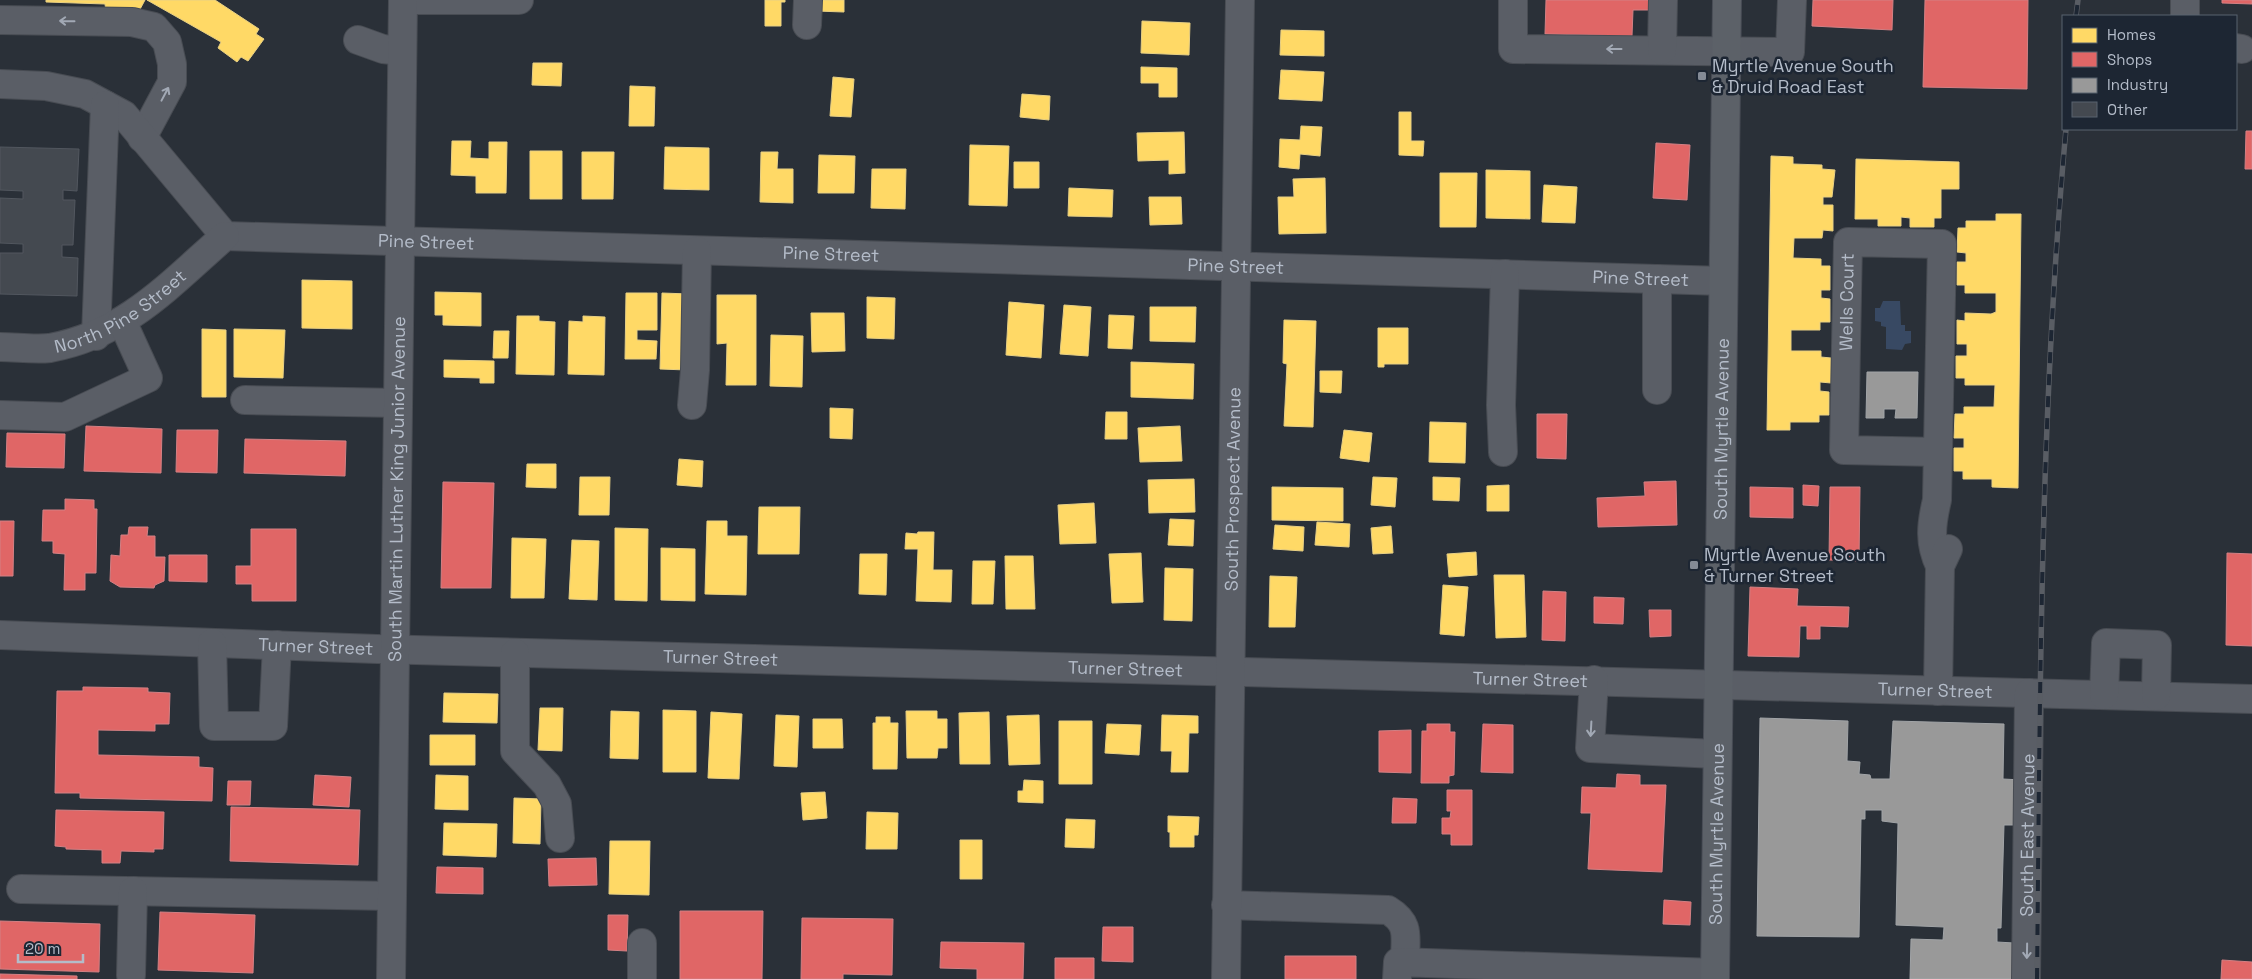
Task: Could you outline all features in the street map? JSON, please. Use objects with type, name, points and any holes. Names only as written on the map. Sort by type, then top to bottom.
[{"type":"main road","name":"South Myrtle Avenue","points":[[1715,976],[1716,754],[1727,0]]},
{"type":"street","name":"South Martin Luther King Junior Avenue","points":[[391,979],[403,0]]},
{"type":"street","points":[[408,0],[519,0]]},
{"type":"street","name":"South Prospect Avenue","points":[[1226,979],[1240,0]]},
{"type":"street","points":[[1513,0],[1513,49],[1727,52],[1790,52],[1792,0]]},
{"type":"street","points":[[1662,50],[1663,0]]},
{"type":"street","points":[[2185,0],[2186,15]]},
{"type":"street","points":[[0,20],[132,22],[154,27],[167,42],[172,64],[172,82],[142,138]]},
{"type":"street","points":[[358,40],[383,49],[402,51]]},
{"type":"street","points":[[0,84],[46,86],[85,94],[124,115],[224,236]]},
{"type":"street","points":[[96,336],[105,105]]},
{"type":"street","name":"Pine Street","points":[[224,236],[1724,281]]},
{"type":"street","name":"North Pine Street","points":[[0,347],[48,348],[96,336],[140,311],[224,236]]},
{"type":"street","name":"Wells Court","points":[[1938,452],[1844,450],[1848,242],[1942,244],[1938,452],[1937,500],[1932,520],[1932,550],[1940,566],[1938,691]]},
{"type":"street","points":[[692,405],[695,370],[697,251]]},
{"type":"street","points":[[1503,452],[1501,405],[1505,274]]},
{"type":"street","points":[[1657,279],[1657,390]]},
{"type":"street","points":[[0,414],[65,417],[148,378],[122,321]]},
{"type":"street","points":[[246,400],[398,403]]},
{"type":"street","name":"Turner Street","points":[[0,635],[395,649],[1230,672],[1718,683],[2252,699]]},
{"type":"street","points":[[212,643],[214,726],[274,726],[278,645]]},
{"type":"street","points":[[2104,695],[2106,643],[2157,645],[2156,696]]},
{"type":"street","points":[[515,652],[514,750],[547,785],[557,804],[560,838]]},
{"type":"street","points":[[1594,680],[1590,748],[1716,754]]},
{"type":"street","name":"South East Avenue","points":[[2026,979],[2029,693]]},
{"type":"street","points":[[21,889],[392,896]]},
{"type":"street","points":[[131,975],[132,891]]},
{"type":"street","points":[[1226,905],[1388,910],[1400,918],[1405,928],[1401,970],[1715,976]]},
{"type":"street","points":[[642,943],[642,979]]},
{"type":"water","points":[[1883,301],[1900,301],[1901,325],[1905,325],[1905,331],[1911,331],[1911,343],[1905,344],[1902,350],[1886,349],[1886,327],[1881,326],[1881,322],[1875,321],[1875,308],[1880,308]]},
{"type":"building: Homes","points":[[46,0],[145,0],[138,13],[106,12],[105,4],[46,2]]},
{"type":"building: Homes","points":[[147,0],[215,0],[259,29],[256,34],[264,39],[248,61],[241,57],[237,62],[218,48],[221,42]]},
{"type":"building: Homes","points":[[765,0],[785,0],[785,2],[781,2],[781,26],[765,26]]},
{"type":"building: Homes","points":[[816,0],[844,0],[844,12],[816,11]]},
{"type":"building: Homes","points":[[1142,21],[1190,23],[1189,55],[1141,53]]},
{"type":"building: Homes","points":[[1281,30],[1324,31],[1324,56],[1280,55]]},
{"type":"building: Homes","points":[[533,63],[562,63],[561,86],[532,85]]},
{"type":"building: Homes","points":[[1141,67],[1177,68],[1177,97],[1159,97],[1159,83],[1141,83]]},
{"type":"building: Homes","points":[[1281,70],[1324,72],[1322,101],[1279,99]]},
{"type":"building: Homes","points":[[833,77],[854,79],[851,117],[830,116]]},
{"type":"building: Homes","points":[[630,86],[655,87],[654,126],[629,126]]},
{"type":"building: Homes","points":[[1022,94],[1050,96],[1049,120],[1020,117]]},
{"type":"building: Homes","points":[[1399,112],[1411,112],[1411,141],[1424,141],[1423,156],[1399,155]]},
{"type":"building: Homes","points":[[1301,126],[1322,127],[1320,156],[1300,154],[1299,169],[1279,167],[1280,139],[1300,140]]},
{"type":"building: Homes","points":[[1184,132],[1185,173],[1169,174],[1169,160],[1138,161],[1137,133]]},
{"type":"building: Homes","points":[[452,141],[471,141],[470,158],[489,159],[489,142],[507,142],[506,193],[476,193],[476,176],[451,175]]},
{"type":"building: Homes","points":[[970,145],[1009,146],[1007,206],[969,205]]},
{"type":"building: Homes","points":[[665,147],[709,148],[709,190],[664,189]]},
{"type":"building: Homes","points":[[530,151],[562,151],[562,199],[530,199]]},
{"type":"building: Homes","points":[[582,152],[614,152],[613,199],[582,199]]},
{"type":"building: Homes","points":[[761,152],[778,152],[777,169],[793,169],[793,203],[760,202]]},
{"type":"building: Homes","points":[[819,155],[855,156],[854,193],[818,193]]},
{"type":"building: Homes","points":[[1771,156],[1793,157],[1793,164],[1822,165],[1822,169],[1835,170],[1832,197],[1823,197],[1823,205],[1833,205],[1833,231],[1823,230],[1822,238],[1794,238],[1793,258],[1821,259],[1821,266],[1830,266],[1830,290],[1821,290],[1821,298],[1830,299],[1830,322],[1820,322],[1820,330],[1791,330],[1791,351],[1821,351],[1821,357],[1831,358],[1831,383],[1820,382],[1820,391],[1829,392],[1829,415],[1819,415],[1819,422],[1790,422],[1790,430],[1767,430]]},
{"type":"building: Homes","points":[[1856,159],[1959,162],[1959,189],[1941,189],[1941,218],[1934,218],[1934,227],[1910,227],[1910,218],[1901,217],[1901,226],[1878,226],[1878,219],[1855,219]]},
{"type":"building: Homes","points":[[1014,162],[1039,162],[1039,188],[1014,188]]},
{"type":"building: Homes","points":[[872,169],[906,169],[905,209],[871,208]]},
{"type":"building: Homes","points":[[1486,170],[1530,171],[1530,219],[1486,218]]},
{"type":"building: Homes","points":[[1440,173],[1477,173],[1476,227],[1440,227]]},
{"type":"building: Homes","points":[[1325,178],[1326,233],[1279,234],[1278,197],[1294,197],[1293,179]]},
{"type":"building: Homes","points":[[1544,185],[1577,187],[1575,223],[1542,222]]},
{"type":"building: Homes","points":[[1069,188],[1113,190],[1112,217],[1068,216]]},
{"type":"building: Homes","points":[[1149,197],[1181,197],[1182,224],[1150,225]]},
{"type":"building: Homes","points":[[1996,214],[2021,214],[2018,488],[1992,487],[1992,479],[1963,479],[1963,471],[1954,471],[1954,448],[1964,448],[1964,438],[1954,438],[1955,414],[1964,414],[1964,407],[1994,407],[1995,385],[1965,385],[1965,378],[1956,378],[1956,356],[1967,356],[1967,344],[1957,344],[1957,320],[1965,321],[1965,313],[1991,314],[1996,312],[1996,293],[1965,293],[1965,285],[1957,285],[1957,262],[1966,262],[1966,253],[1957,252],[1958,228],[1966,228],[1966,221],[1996,221]]},
{"type":"building: Homes","points":[[302,280],[352,281],[352,329],[302,328]]},
{"type":"building: Homes","points":[[435,292],[481,293],[481,326],[443,325],[443,315],[435,315]]},
{"type":"building: Homes","points":[[626,293],[657,293],[657,330],[637,330],[637,340],[657,341],[656,359],[625,359]]},
{"type":"building: Homes","points":[[662,293],[689,294],[687,370],[660,369]]},
{"type":"building: Homes","points":[[717,295],[756,295],[756,385],[726,385],[727,343],[717,344]]},
{"type":"building: Homes","points":[[867,297],[895,298],[894,339],[867,338]]},
{"type":"building: Homes","points":[[1009,302],[1044,305],[1041,358],[1006,355]]},
{"type":"building: Homes","points":[[1064,305],[1091,307],[1088,356],[1060,354]]},
{"type":"building: Homes","points":[[1150,307],[1196,307],[1195,342],[1150,341]]},
{"type":"building: Homes","points":[[811,313],[844,313],[845,351],[812,352]]},
{"type":"building: Homes","points":[[1109,315],[1134,316],[1132,349],[1108,348]]},
{"type":"building: Homes","points":[[517,316],[539,316],[539,321],[555,322],[554,375],[516,374]]},
{"type":"building: Homes","points":[[583,316],[605,317],[604,375],[568,374],[569,321],[583,322]]},
{"type":"building: Homes","points":[[1284,320],[1316,321],[1313,427],[1284,426],[1287,364],[1283,363]]},
{"type":"building: Homes","points":[[1378,328],[1408,328],[1408,364],[1384,364],[1384,367],[1378,367]]},
{"type":"building: Homes","points":[[202,329],[226,330],[226,397],[202,397]]},
{"type":"building: Homes","points":[[234,329],[285,330],[283,378],[234,377]]},
{"type":"building: Homes","points":[[494,331],[509,331],[508,358],[493,358]]},
{"type":"building: Homes","points":[[771,335],[803,336],[802,387],[770,386]]},
{"type":"building: Homes","points":[[444,360],[494,361],[494,383],[480,383],[480,378],[444,377]]},
{"type":"building: Homes","points":[[1131,362],[1194,364],[1193,399],[1131,397]]},
{"type":"building: Homes","points":[[1320,371],[1342,371],[1341,393],[1320,392]]},
{"type":"building: Homes","points":[[830,408],[853,409],[852,439],[830,438]]},
{"type":"building: Homes","points":[[1106,412],[1127,412],[1127,439],[1105,439]]},
{"type":"building: Homes","points":[[1430,422],[1466,423],[1465,463],[1429,462]]},
{"type":"building: Homes","points":[[1180,426],[1182,461],[1140,462],[1138,428]]},
{"type":"building: Homes","points":[[1344,430],[1372,433],[1369,462],[1340,458]]},
{"type":"building: Homes","points":[[679,459],[703,461],[702,487],[677,485]]},
{"type":"building: Homes","points":[[527,464],[556,464],[556,488],[526,487]]},
{"type":"building: Homes","points":[[580,477],[610,477],[609,515],[579,515]]},
{"type":"building: Homes","points":[[1373,477],[1397,478],[1395,507],[1371,505]]},
{"type":"building: Homes","points":[[1433,477],[1460,478],[1459,501],[1433,500]]},
{"type":"building: Homes","points":[[1194,479],[1195,512],[1149,513],[1148,480]]},
{"type":"building: Homes","points":[[1509,485],[1509,511],[1487,511],[1487,486]]},
{"type":"building: Homes","points":[[1272,487],[1343,488],[1343,521],[1272,520]]},
{"type":"building: Homes","points":[[1094,503],[1096,543],[1060,544],[1058,505]]},
{"type":"building: Homes","points":[[759,507],[800,507],[799,554],[758,554]]},
{"type":"building: Homes","points":[[1170,519],[1194,520],[1193,546],[1168,545]]},
{"type":"building: Homes","points":[[707,521],[727,521],[727,536],[747,536],[746,595],[705,594]]},
{"type":"building: Homes","points":[[1317,522],[1350,524],[1349,547],[1315,545]]},
{"type":"building: Homes","points":[[1275,525],[1304,527],[1303,551],[1273,549]]},
{"type":"building: Homes","points":[[1391,526],[1393,553],[1373,554],[1371,528]]},
{"type":"building: Homes","points":[[615,528],[648,529],[647,601],[615,600]]},
{"type":"building: Homes","points":[[918,532],[934,532],[933,570],[952,570],[951,602],[916,601],[918,549],[905,549],[906,533],[917,534]]},
{"type":"building: Homes","points":[[512,538],[546,539],[544,598],[511,598]]},
{"type":"building: Homes","points":[[572,540],[599,541],[597,600],[569,599]]},
{"type":"building: Homes","points":[[661,548],[695,549],[695,601],[661,600]]},
{"type":"building: Homes","points":[[1476,552],[1477,575],[1449,577],[1447,554]]},
{"type":"building: Homes","points":[[1141,553],[1143,602],[1112,603],[1109,554]]},
{"type":"building: Homes","points":[[860,554],[887,554],[886,595],[859,594]]},
{"type":"building: Homes","points":[[1005,556],[1033,556],[1035,609],[1006,609]]},
{"type":"building: Homes","points":[[973,561],[995,561],[993,604],[972,604]]},
{"type":"building: Homes","points":[[1165,568],[1193,569],[1192,621],[1164,620]]},
{"type":"building: Homes","points":[[1494,575],[1524,575],[1526,637],[1496,638]]},
{"type":"building: Homes","points":[[1270,576],[1297,577],[1295,627],[1269,627]]},
{"type":"building: Homes","points":[[1443,585],[1468,587],[1464,636],[1440,634]]},
{"type":"building: Homes","points":[[444,693],[498,694],[497,723],[443,722]]},
{"type":"building: Homes","points":[[540,708],[563,708],[562,751],[538,750]]},
{"type":"building: Homes","points":[[663,710],[696,711],[696,772],[663,772]]},
{"type":"building: Homes","points":[[611,711],[639,712],[638,759],[610,758]]},
{"type":"building: Homes","points":[[906,711],[937,711],[937,719],[947,719],[947,748],[938,748],[937,758],[907,758]]},
{"type":"building: Homes","points":[[711,712],[742,714],[739,779],[708,778]]},
{"type":"building: Homes","points":[[989,712],[990,764],[960,764],[959,713]]},
{"type":"building: Homes","points":[[776,715],[799,716],[797,767],[774,766]]},
{"type":"building: Homes","points":[[1039,715],[1040,764],[1009,765],[1007,716]]},
{"type":"building: Homes","points":[[1162,715],[1198,716],[1198,733],[1189,733],[1188,772],[1171,772],[1172,751],[1161,751]]},
{"type":"building: Homes","points":[[876,717],[890,717],[890,723],[898,723],[897,769],[873,769],[873,723],[876,723]]},
{"type":"building: Homes","points":[[813,719],[842,719],[843,748],[813,748]]},
{"type":"building: Homes","points":[[1059,721],[1092,721],[1092,784],[1059,784]]},
{"type":"building: Homes","points":[[1107,724],[1141,725],[1139,755],[1105,753]]},
{"type":"building: Homes","points":[[430,735],[475,735],[475,765],[430,765]]},
{"type":"building: Homes","points":[[436,775],[468,776],[468,810],[435,809]]},
{"type":"building: Homes","points":[[1024,780],[1043,781],[1043,803],[1018,802],[1018,791],[1023,791]]},
{"type":"building: Homes","points":[[825,792],[827,818],[803,820],[801,793]]},
{"type":"building: Homes","points":[[514,798],[541,799],[540,844],[513,843]]},
{"type":"building: Homes","points":[[867,812],[898,813],[897,849],[866,849]]},
{"type":"building: Homes","points":[[1168,816],[1199,817],[1198,835],[1194,835],[1194,847],[1170,847]]},
{"type":"building: Homes","points":[[1066,819],[1095,820],[1094,848],[1065,847]]},
{"type":"building: Homes","points":[[444,823],[497,824],[496,857],[443,855]]},
{"type":"building: Homes","points":[[960,840],[982,840],[982,879],[960,879]]},
{"type":"building: Homes","points":[[610,841],[650,841],[649,895],[609,894]]},
{"type":"building: Shops","points":[[1546,0],[1651,0],[1650,10],[1633,10],[1632,36],[1545,34]]},
{"type":"building: Shops","points":[[1813,0],[1893,0],[1892,30],[1812,26]]},
{"type":"building: Shops","points":[[1925,0],[2028,0],[2027,89],[1923,87]]},
{"type":"building: Shops","points":[[2222,0],[2252,0],[2252,4],[2222,3]]},
{"type":"building: Shops","points":[[2246,131],[2252,131],[2252,169],[2245,169]]},
{"type":"building: Shops","points":[[1656,143],[1690,145],[1687,200],[1653,198]]},
{"type":"building: Shops","points":[[1537,414],[1567,414],[1566,459],[1537,458]]},
{"type":"building: Shops","points":[[86,426],[162,429],[161,473],[84,471]]},
{"type":"building: Shops","points":[[177,430],[218,430],[217,473],[176,472]]},
{"type":"building: Shops","points":[[7,433],[65,434],[64,468],[6,467]]},
{"type":"building: Shops","points":[[245,439],[346,441],[345,476],[244,473]]},
{"type":"building: Shops","points":[[1676,481],[1677,525],[1598,527],[1597,498],[1645,496],[1644,482]]},
{"type":"building: Shops","points":[[443,482],[494,483],[491,588],[441,588]]},
{"type":"building: Shops","points":[[1803,485],[1819,486],[1818,506],[1803,505]]},
{"type":"building: Shops","points":[[1750,487],[1793,488],[1793,518],[1750,517]]},
{"type":"building: Shops","points":[[1830,487],[1860,487],[1859,561],[1829,560]]},
{"type":"building: Shops","points":[[65,499],[94,500],[94,509],[97,509],[96,573],[85,573],[85,590],[64,590],[65,554],[53,553],[53,541],[42,541],[43,510],[65,510]]},
{"type":"building: Shops","points":[[0,521],[14,521],[13,576],[0,576]]},
{"type":"building: Shops","points":[[129,527],[148,527],[147,536],[155,536],[155,557],[165,557],[164,581],[155,585],[154,588],[120,587],[110,581],[111,555],[120,556],[121,535],[128,535]]},
{"type":"building: Shops","points":[[251,529],[296,529],[296,601],[252,601],[252,584],[236,584],[236,566],[251,566]]},
{"type":"building: Shops","points":[[2227,553],[2252,554],[2252,646],[2226,645]]},
{"type":"building: Shops","points":[[169,555],[207,555],[207,582],[169,581]]},
{"type":"building: Shops","points":[[1750,587],[1798,589],[1797,606],[1849,607],[1848,627],[1820,626],[1820,639],[1807,639],[1807,626],[1800,626],[1799,657],[1748,656]]},
{"type":"building: Shops","points":[[1543,591],[1566,592],[1565,641],[1542,640]]},
{"type":"building: Shops","points":[[1594,597],[1624,598],[1623,624],[1594,623]]},
{"type":"building: Shops","points":[[1649,610],[1671,610],[1671,636],[1650,637]]},
{"type":"building: Shops","points":[[83,687],[148,688],[148,692],[170,693],[169,724],[155,724],[155,731],[98,730],[98,755],[199,757],[199,767],[213,768],[212,801],[80,798],[80,793],[55,793],[57,691],[83,691]]},
{"type":"building: Shops","points":[[1427,724],[1450,724],[1450,732],[1455,732],[1454,775],[1449,776],[1449,783],[1421,783],[1422,731],[1427,731]]},
{"type":"building: Shops","points":[[1483,724],[1513,725],[1513,773],[1481,772]]},
{"type":"building: Shops","points":[[1411,730],[1411,773],[1379,772],[1379,731]]},
{"type":"building: Shops","points":[[1617,774],[1640,775],[1640,785],[1666,785],[1662,872],[1588,869],[1591,813],[1581,813],[1582,787],[1616,788]]},
{"type":"building: Shops","points":[[315,775],[351,777],[349,807],[313,805]]},
{"type":"building: Shops","points":[[228,781],[251,781],[250,805],[227,805]]},
{"type":"building: Shops","points":[[1447,790],[1472,790],[1472,845],[1451,845],[1451,834],[1442,834],[1442,818],[1450,818],[1451,811],[1447,811]]},
{"type":"building: Shops","points":[[1393,798],[1417,799],[1416,823],[1392,823]]},
{"type":"building: Shops","points":[[231,807],[360,810],[358,865],[230,861]]},
{"type":"building: Shops","points":[[56,810],[164,812],[163,849],[154,849],[154,852],[121,851],[120,863],[102,863],[102,850],[66,849],[66,847],[55,846]]},
{"type":"building: Shops","points":[[596,858],[597,885],[549,886],[548,859]]},
{"type":"building: Shops","points":[[437,867],[483,868],[483,894],[436,893]]},
{"type":"building: Shops","points":[[1664,900],[1691,902],[1690,925],[1663,924]]},
{"type":"building: Shops","points":[[680,911],[763,911],[762,979],[680,979]]},
{"type":"building: Shops","points":[[160,912],[255,915],[253,973],[158,970]]},
{"type":"building: Shops","points":[[608,915],[628,915],[627,951],[608,950]]},
{"type":"building: Shops","points":[[802,918],[893,919],[892,975],[843,974],[843,979],[801,979]]},
{"type":"building: Shops","points":[[0,921],[100,924],[99,972],[0,969]]},
{"type":"building: Shops","points":[[1103,927],[1133,927],[1133,962],[1102,961]]},
{"type":"building: Shops","points":[[941,942],[1024,943],[1023,979],[977,979],[977,969],[940,968]]},
{"type":"building: Shops","points":[[1285,956],[1356,956],[1356,979],[1285,979]]},
{"type":"building: Shops","points":[[1055,958],[1094,958],[1094,979],[1055,979]]},
{"type":"building: Shops","points":[[2222,960],[2252,962],[2252,979],[2221,979]]},
{"type":"building: Shops","points":[[0,974],[77,976],[77,979],[0,979]]},
{"type":"building: Industry","points":[[1867,372],[1918,372],[1917,418],[1895,418],[1896,409],[1884,409],[1884,418],[1866,418]]},
{"type":"building: Industry","points":[[1760,718],[1848,721],[1847,761],[1860,762],[1859,774],[1870,775],[1871,779],[1890,779],[1893,721],[2004,724],[2003,779],[2022,780],[2020,825],[2004,825],[2001,928],[1997,928],[1997,942],[2014,943],[2014,979],[1910,979],[1911,939],[1943,940],[1944,927],[1896,925],[1898,823],[1882,821],[1882,810],[1865,810],[1865,819],[1861,819],[1859,937],[1757,936]]},
{"type":"building: Other","points":[[0,147],[79,149],[77,191],[63,190],[63,200],[75,200],[73,245],[62,245],[62,257],[78,258],[77,296],[0,294],[0,253],[23,253],[23,244],[0,243],[0,198],[23,199],[23,191],[0,190]]},
{"type":"railway","points":[[2076,15],[2078,0]]},
{"type":"railway","points":[[2037,979],[2046,447],[2057,235],[2066,130]]},
{"type":"place","name":"Myrtle Avenue South & Druid Road East","points":[[1702,76]]},
{"type":"place","name":"Myrtle Avenue South & Turner Street","points":[[1694,565]]}]
